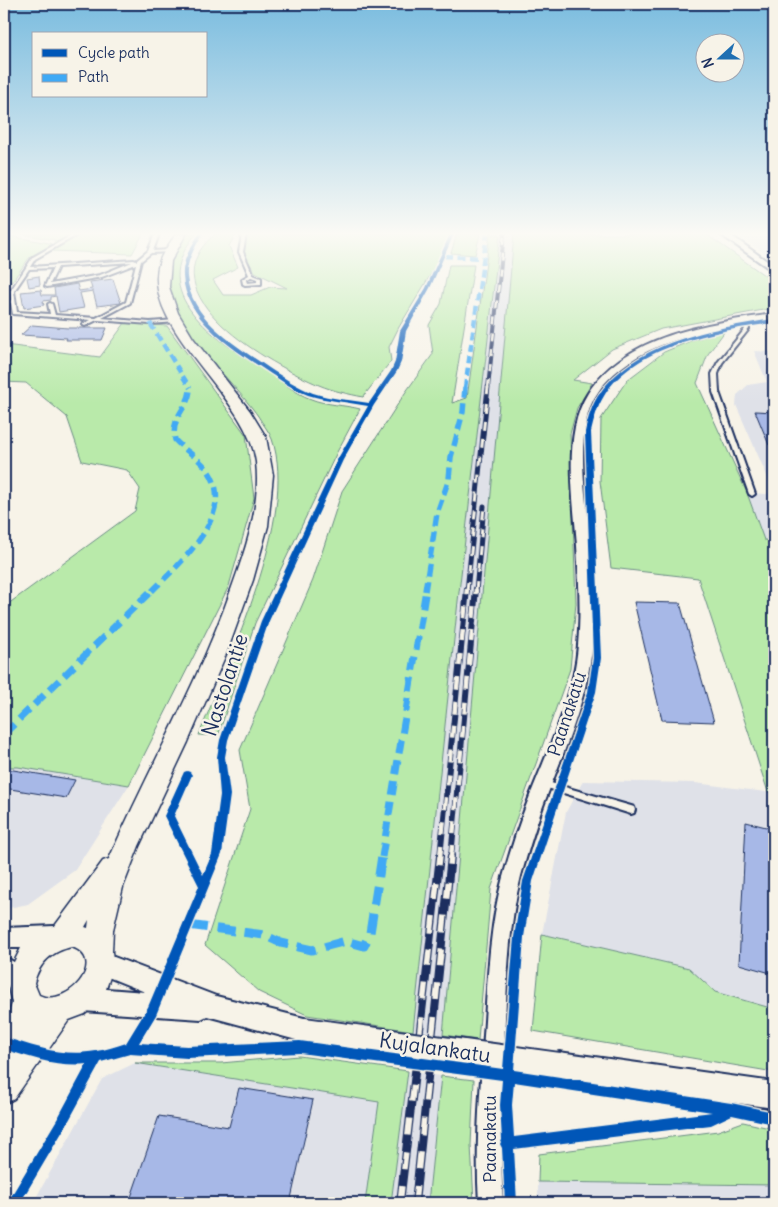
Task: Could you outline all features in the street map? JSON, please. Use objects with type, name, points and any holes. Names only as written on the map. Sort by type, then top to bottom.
[{"type":"main road","name":"Nastolantie","points":[[100,958],[99,932],[124,851],[187,723],[219,648],[247,572],[259,529],[264,501],[263,455],[257,436],[244,414],[175,321],[163,290]]},
{"type":"main road","name":"Nastolantie","points":[[60,936],[124,851]]},
{"type":"main road","points":[[4,1083],[16,984],[27,959],[35,950],[60,936],[81,937],[95,946],[100,958],[96,982],[71,1005],[4,1089]]},
{"type":"main road","points":[[16,984],[37,1010],[71,1005]]},
{"type":"street","name":"Paanakatu","points":[[491,1203],[488,1103],[498,963],[507,897],[524,835],[572,709],[581,676],[585,648],[586,612],[579,436],[581,418],[596,388],[609,375],[644,350],[683,334],[774,317]]},
{"type":"street","points":[[4,938],[60,936]]},
{"type":"street","name":"Kujalankatu","points":[[100,958],[216,1008],[304,1030],[774,1095]]},
{"type":"street","name":"Kujalankatu","points":[[71,1005],[216,1008]]},
{"type":"lane","points":[[85,325],[128,303],[131,290]]},
{"type":"lane","points":[[4,291],[12,291],[16,313],[150,323],[175,321]]},
{"type":"lane","points":[[4,303],[14,301]]},
{"type":"lane","points":[[50,304],[53,316]]},
{"type":"lane","points":[[745,321],[747,328],[720,363],[715,374],[716,392],[752,494]]},
{"type":"lane","points":[[543,784],[631,810]]},
{"type":"shaded area","points":[[494,290],[509,290],[443,1035],[413,1031],[458,601]]},
{"type":"shaded area","points":[[754,351],[774,352],[774,492],[736,405],[737,395],[748,385],[767,382]]},
{"type":"shaded area","points":[[774,492],[774,541],[764,540],[747,493],[766,494]]},
{"type":"shaded area","points":[[4,767],[18,767],[129,785],[75,870],[28,904],[4,909]]},
{"type":"shaded area","points":[[583,781],[695,783],[774,793],[774,1009],[715,992],[689,968],[542,934],[566,812]]},
{"type":"shaded area","points":[[135,1063],[380,1102],[365,1203],[33,1203],[102,1079]]},
{"type":"shaded area","points":[[408,1071],[441,1076],[428,1203],[391,1203]]},
{"type":"shaded area","points":[[538,1182],[774,1185],[774,1203],[538,1203]]},
{"type":"green space","points":[[169,290],[181,290],[182,296],[193,313],[208,329],[225,344],[292,389],[323,403],[360,409],[337,452],[255,623],[218,736],[199,735],[242,629],[256,588],[268,547],[276,507],[278,471],[272,439],[267,430],[247,401],[186,328],[175,308]]},
{"type":"green space","points":[[198,290],[220,290],[223,295],[251,295],[262,290],[421,290],[389,347],[391,361],[363,397],[319,385],[273,362],[246,345],[222,325],[203,303]]},
{"type":"green space","points":[[444,290],[470,290],[452,403],[467,398],[482,290],[494,290],[458,601],[413,1031],[307,1015],[259,992],[205,945],[250,809],[240,750],[313,580],[342,491],[405,393],[433,354],[429,325],[441,304]]},
{"type":"green space","points":[[509,290],[774,290],[774,308],[661,329],[612,349],[573,380],[592,383],[577,408],[570,434],[576,603],[570,669],[491,889],[478,1040],[443,1035]]},
{"type":"green space","points":[[125,323],[167,326],[246,435],[254,498],[229,586],[129,785],[18,767],[4,767],[4,607],[135,511],[140,489],[127,470],[82,461],[67,417],[26,383],[4,382],[4,337],[5,345],[100,357]]},
{"type":"green space","points":[[725,331],[708,354],[697,383],[747,493],[764,540],[774,541],[774,793],[768,792],[698,578],[611,568],[600,481],[601,419],[627,380],[664,352],[693,340]]},
{"type":"green space","points":[[542,934],[689,968],[715,992],[774,1009],[774,1072],[533,1031]]},
{"type":"green space","points":[[299,1056],[408,1071],[391,1203],[365,1203],[379,1102],[135,1063],[221,1063]]},
{"type":"green space","points":[[441,1076],[474,1080],[471,1145],[474,1203],[428,1203]]},
{"type":"green space","points":[[743,1122],[774,1129],[774,1185],[538,1182],[539,1154],[718,1131]]},
{"type":"building","points":[[41,290],[42,295],[55,295],[54,290],[117,290],[121,303],[97,306],[93,291],[80,293],[84,308],[59,312],[56,296],[51,297],[51,300],[43,301],[44,305],[24,308],[21,292]]},
{"type":"building","points":[[32,325],[68,328],[107,328],[102,340],[66,340],[67,338],[21,335]]},
{"type":"building","points":[[755,411],[774,412],[774,445],[769,445]]},
{"type":"building","points":[[634,602],[680,603],[714,722],[662,720]]},
{"type":"building","points":[[7,769],[75,780],[66,798],[4,788],[4,774]]},
{"type":"building","points":[[746,822],[774,829],[774,974],[739,964]]},
{"type":"building","points":[[239,1088],[313,1100],[290,1203],[129,1203],[159,1116],[229,1127]]},
{"type":"railway","points":[[488,388],[498,290]]},
{"type":"railway","points":[[467,591],[488,387]]},
{"type":"railway","points":[[476,591],[484,506]]},
{"type":"railway","points":[[440,857],[467,589]]},
{"type":"railway","points":[[451,857],[476,589]]},
{"type":"railway","points":[[400,1203],[440,856]]},
{"type":"railway","points":[[415,1203],[451,856]]},
{"type":"marked path","points":[[188,925],[206,929],[264,935],[281,943],[312,950],[346,941],[364,946],[370,933],[408,706],[437,513],[449,479],[451,457],[463,412],[479,290]]},
{"type":"marked path","points":[[4,734],[175,568],[202,536],[215,511],[216,484],[209,471],[175,440],[173,431],[177,416],[188,398],[190,386],[170,359],[150,323]]},
{"type":"cycle path","points":[[188,290],[197,310],[211,326],[244,353],[285,381],[318,396],[371,405]]},
{"type":"cycle path","points":[[13,1203],[63,1120],[97,1057],[130,1048],[152,1011],[217,854],[225,795],[221,757],[224,740],[265,621],[340,460],[371,405],[394,371],[398,362],[403,331],[427,290]]},
{"type":"cycle path","points":[[511,1203],[506,1105],[519,937],[528,881],[592,692],[597,658],[588,432],[592,417],[603,393],[617,376],[636,362],[681,341],[729,328],[774,321]]},
{"type":"cycle path","points":[[187,775],[169,816],[204,887]]},
{"type":"cycle path","points":[[4,1043],[49,1057],[71,1059],[97,1057]]},
{"type":"cycle path","points":[[130,1048],[187,1052],[300,1047],[558,1082],[731,1109],[774,1118]]},
{"type":"cycle path","points":[[506,1144],[711,1119],[731,1109]]}]
